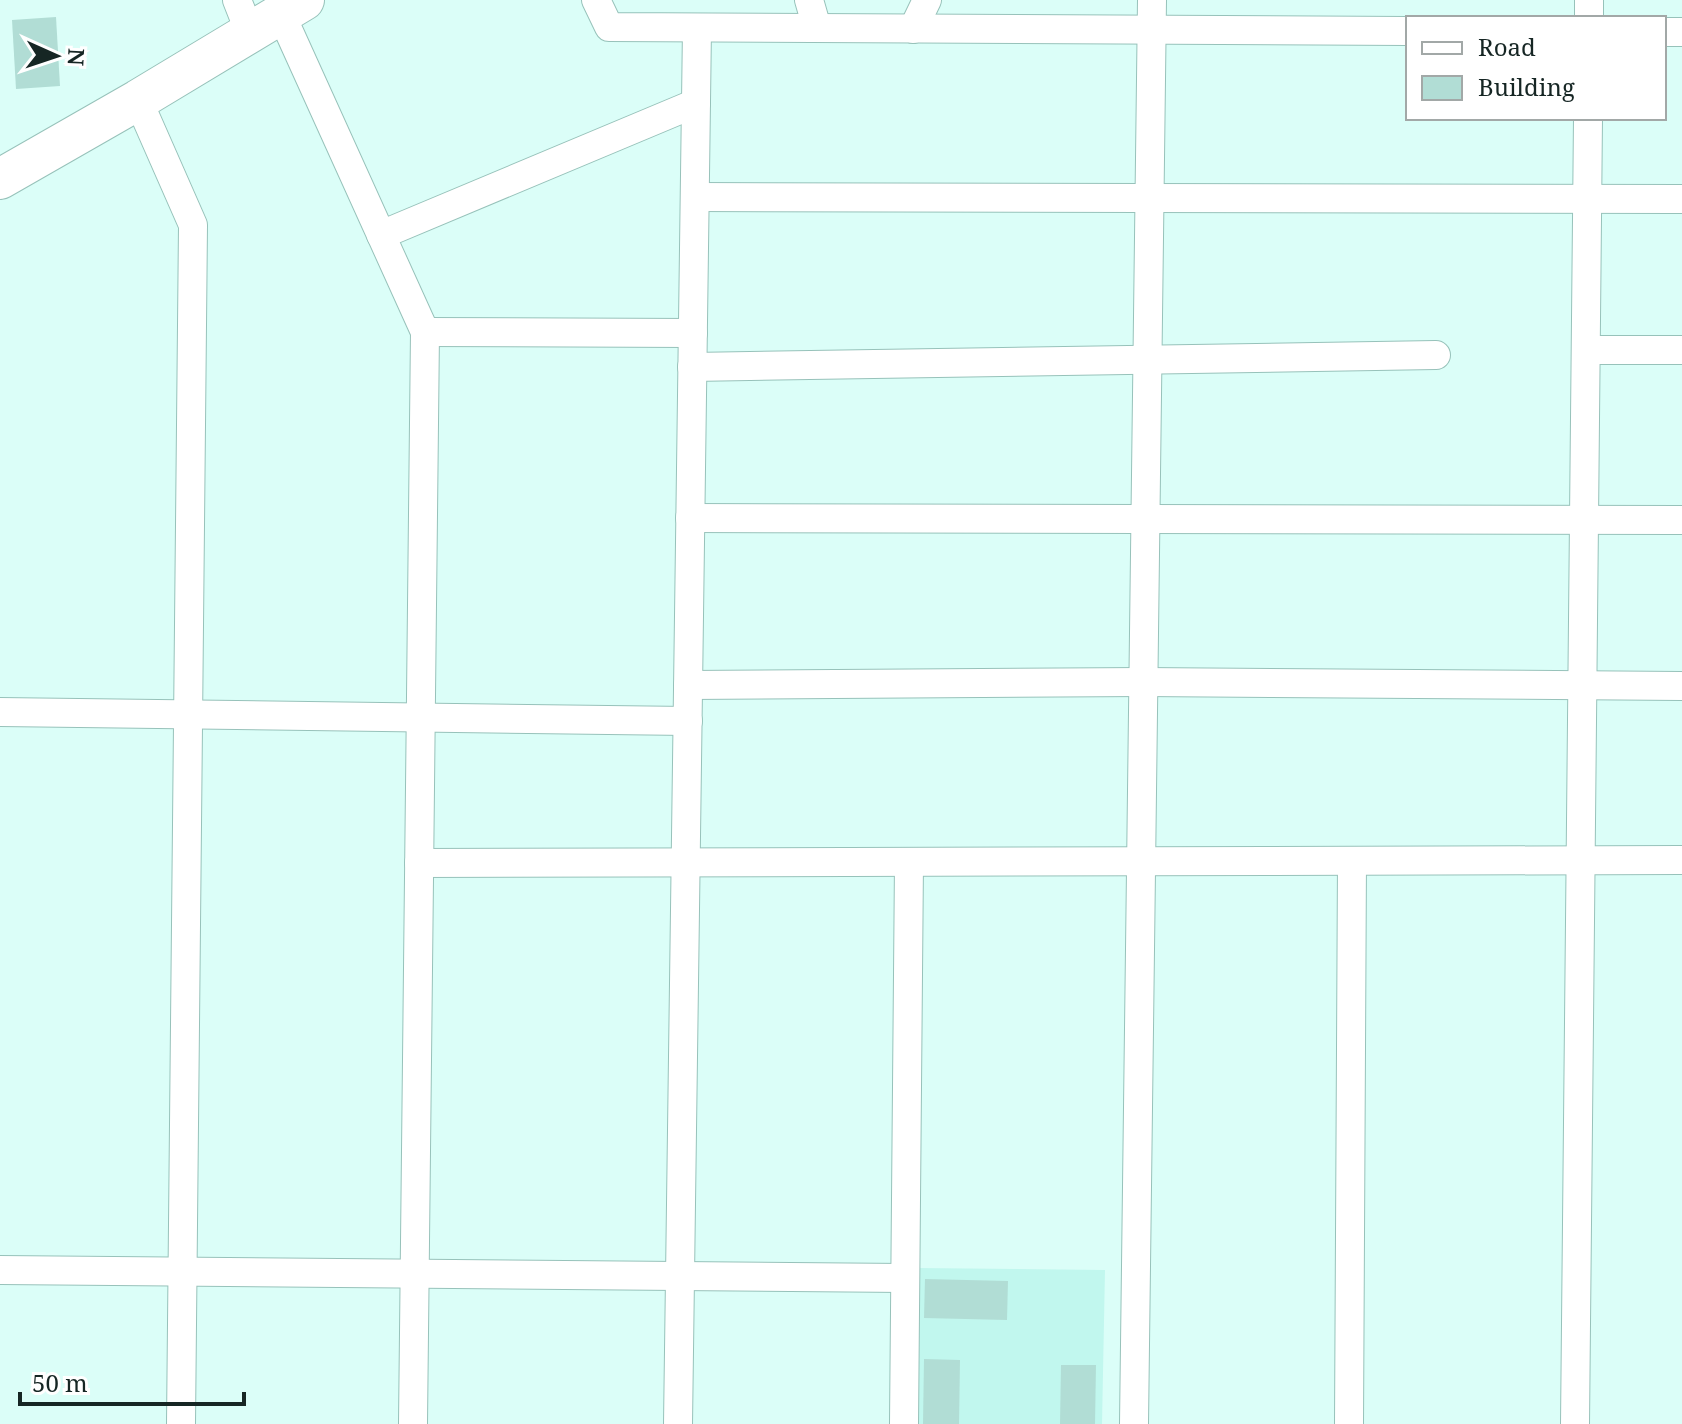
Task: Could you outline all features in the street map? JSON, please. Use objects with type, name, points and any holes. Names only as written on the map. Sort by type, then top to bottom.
[{"type":"main road","points":[[0,179],[138,100],[268,12]]},
{"type":"street","points":[[596,0],[609,27],[1406,31]]},
{"type":"street","points":[[809,0],[817,28]]},
{"type":"street","points":[[913,29],[927,0]]},
{"type":"street","points":[[1134,1424],[1152,0]]},
{"type":"street","points":[[268,12],[381,235],[425,332],[413,1424]]},
{"type":"street","points":[[678,1424],[697,28]]},
{"type":"street","points":[[138,100],[193,225],[181,1424]]},
{"type":"street","points":[[381,235],[696,103]]},
{"type":"street","points":[[1575,1424],[1588,120]]},
{"type":"street","points":[[695,197],[1682,199]]},
{"type":"street","points":[[425,332],[693,333]]},
{"type":"street","points":[[1586,350],[1682,350]]},
{"type":"street","points":[[692,367],[1436,355]]},
{"type":"street","points":[[690,518],[1682,520]]},
{"type":"street","points":[[688,685],[1143,682],[1682,686]]},
{"type":"street","points":[[0,712],[688,721]]},
{"type":"street","points":[[419,863],[1682,860]]},
{"type":"street","points":[[1349,1424],[1352,861]]},
{"type":"street","points":[[904,1424],[909,862]]},
{"type":"street","points":[[0,1270],[905,1278]]},
{"type":"shaded area","points":[[917,1268],[1105,1270],[1102,1424],[915,1424]]},
{"type":"building","points":[[56,17],[60,86],[16,89],[12,20]]},
{"type":"building","points":[[925,1279],[1008,1281],[1007,1320],[924,1318]]},
{"type":"building","points":[[924,1359],[960,1360],[959,1424],[923,1424]]},
{"type":"building","points":[[1061,1365],[1096,1365],[1095,1424],[1060,1424]]}]
